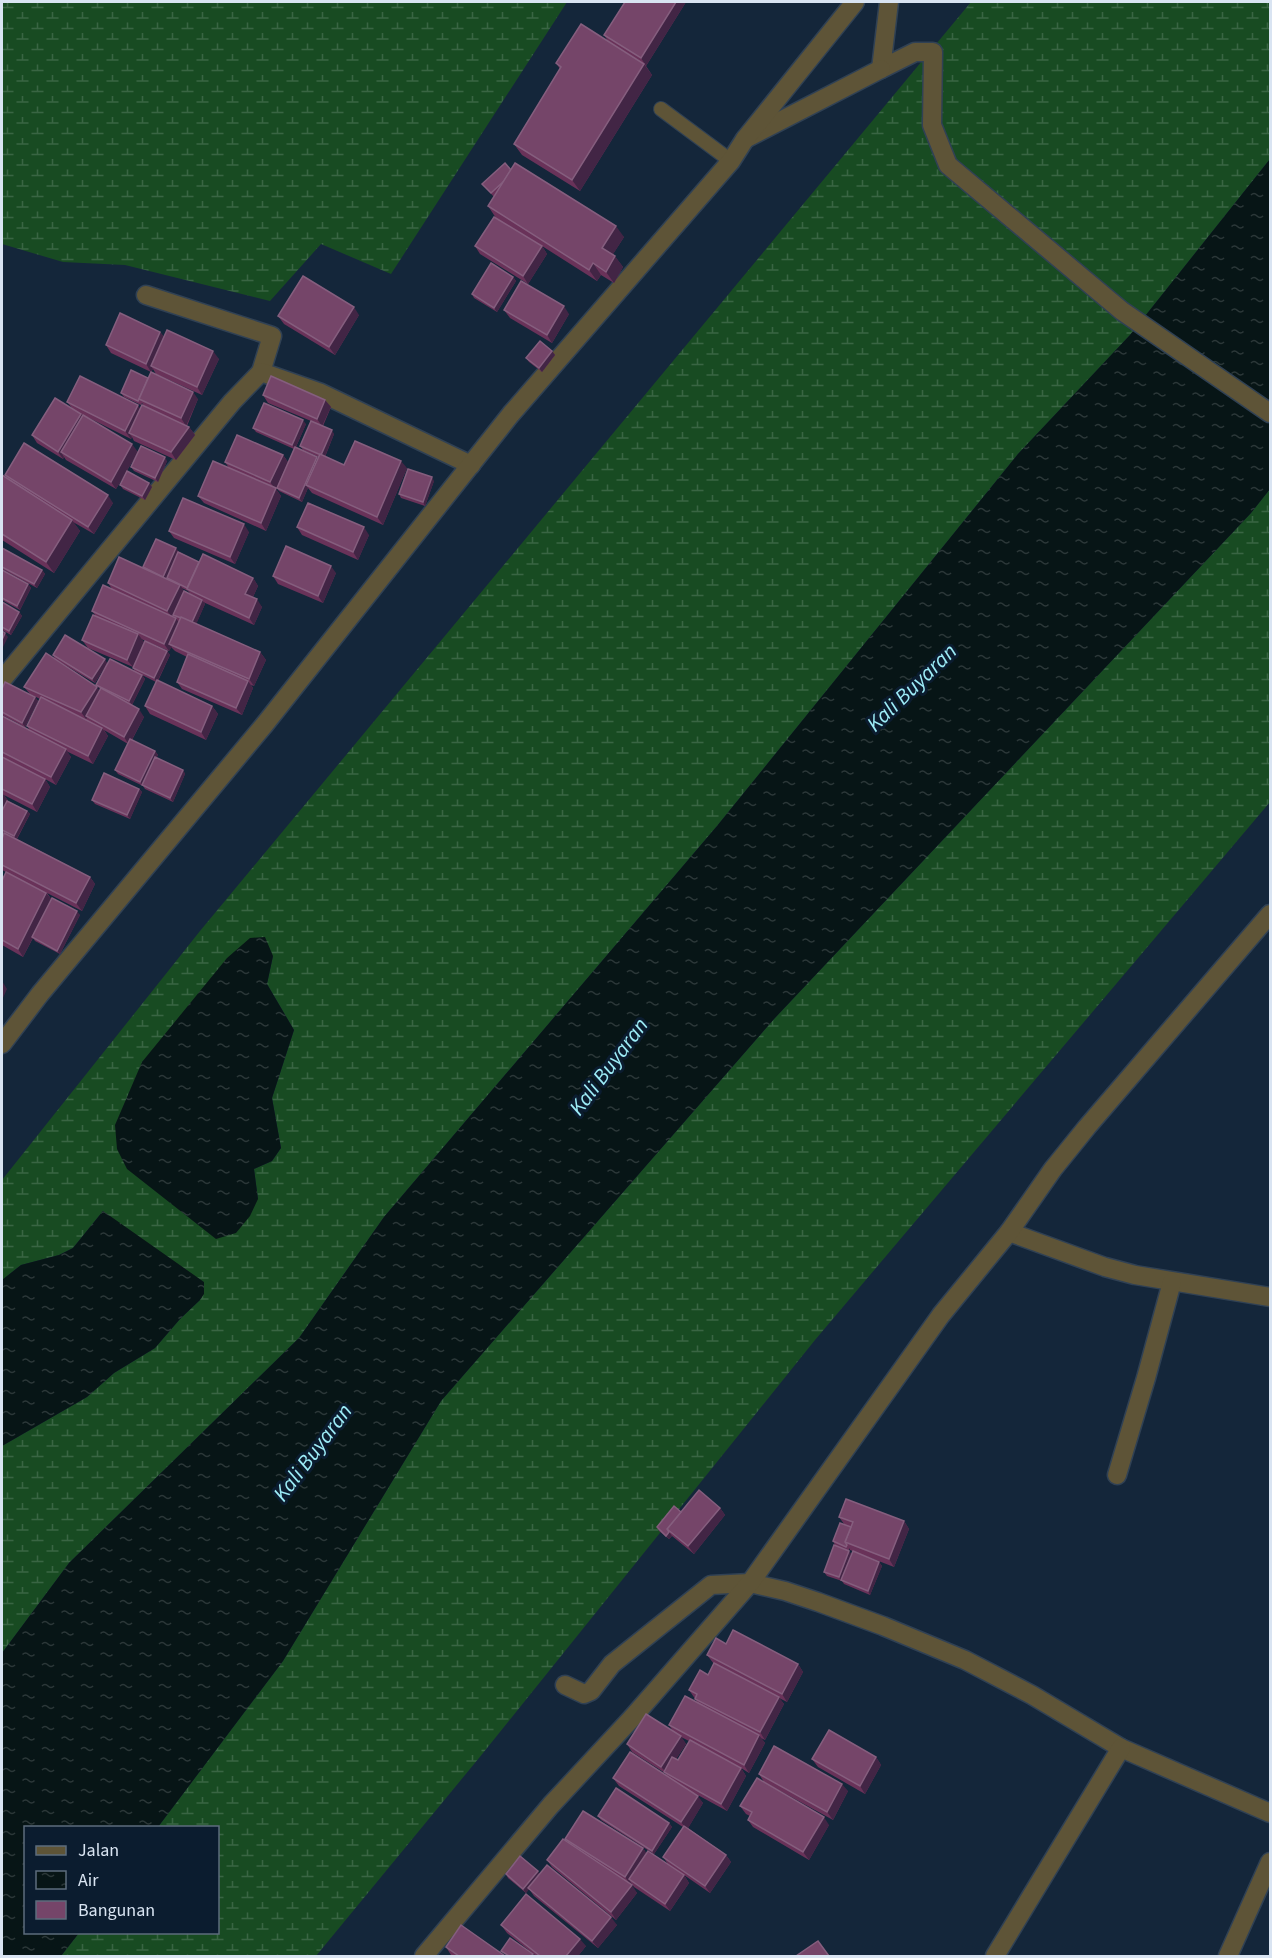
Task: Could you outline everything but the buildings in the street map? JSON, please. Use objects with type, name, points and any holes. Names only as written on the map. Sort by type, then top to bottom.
[{"type":"street","points":[[2,1044],[40,994],[265,724],[511,414],[731,161],[745,139],[855,2]]},
{"type":"street","points":[[881,69],[889,2]]},
{"type":"street","points":[[745,139],[915,52],[933,52],[932,125],[948,165],[1122,311],[1270,413]]},
{"type":"street","points":[[2,680],[232,402],[261,372],[272,336],[146,295]]},
{"type":"street","points":[[261,372],[321,393],[471,465]]},
{"type":"street","points":[[424,1956],[551,1805],[632,1719],[750,1583],[941,1315],[1009,1232],[1053,1169],[1270,914]]},
{"type":"street","points":[[1009,1232],[1105,1267],[1172,1282],[1270,1297]]},
{"type":"street","points":[[1117,1475],[1172,1282]]},
{"type":"street","points":[[565,1685],[584,1694],[591,1691],[612,1664],[711,1585],[750,1583],[785,1591],[829,1606],[965,1660],[1032,1695],[1121,1748],[1270,1813]]},
{"type":"street","points":[[995,1956],[1121,1748]]},
{"type":"street","points":[[1228,1956],[1270,1862]]},
{"type":"lane","points":[[661,109],[731,161]]},
{"type":"green space","points":[[2,2],[567,2],[391,274],[321,244],[270,301],[125,265],[63,262],[2,244]]},
{"type":"green space","points":[[971,2],[1270,2],[1270,159],[1130,335],[1018,454],[717,826],[384,1217],[299,1338],[69,1563],[2,1653],[2,1446],[87,1397],[114,1373],[155,1348],[200,1300],[103,1211],[73,1248],[59,1255],[21,1265],[2,1280],[2,1180],[200,931]],"holes":[[[273,956],[267,984],[294,1030],[272,1098],[281,1148],[272,1161],[254,1169],[258,1199],[142,1062]]]},
{"type":"green space","points":[[1270,489],[1270,802],[815,1340],[479,1758],[316,1956],[61,1956],[78,1934],[219,1934],[219,1826],[159,1826],[283,1661],[441,1401],[774,1019],[1251,513]]},
{"type":"water","name":"Kali Buyaran","points":[[1270,159],[1270,489],[1251,513],[774,1019],[441,1401],[283,1661],[159,1826],[24,1826],[24,1934],[78,1934],[61,1956],[2,1956],[2,1653],[69,1563],[299,1338],[384,1217],[717,826],[1018,454],[1130,335]]},
{"type":"water","points":[[265,937],[273,956],[267,984],[294,1030],[272,1098],[281,1148],[272,1161],[254,1169],[258,1199],[250,1216],[236,1233],[216,1239],[127,1169],[117,1149],[115,1125],[142,1062],[227,958],[250,938]]},
{"type":"water","points":[[103,1211],[204,1282],[204,1294],[155,1348],[114,1373],[87,1397],[2,1446],[2,1280],[21,1265],[59,1255],[73,1248]]}]
